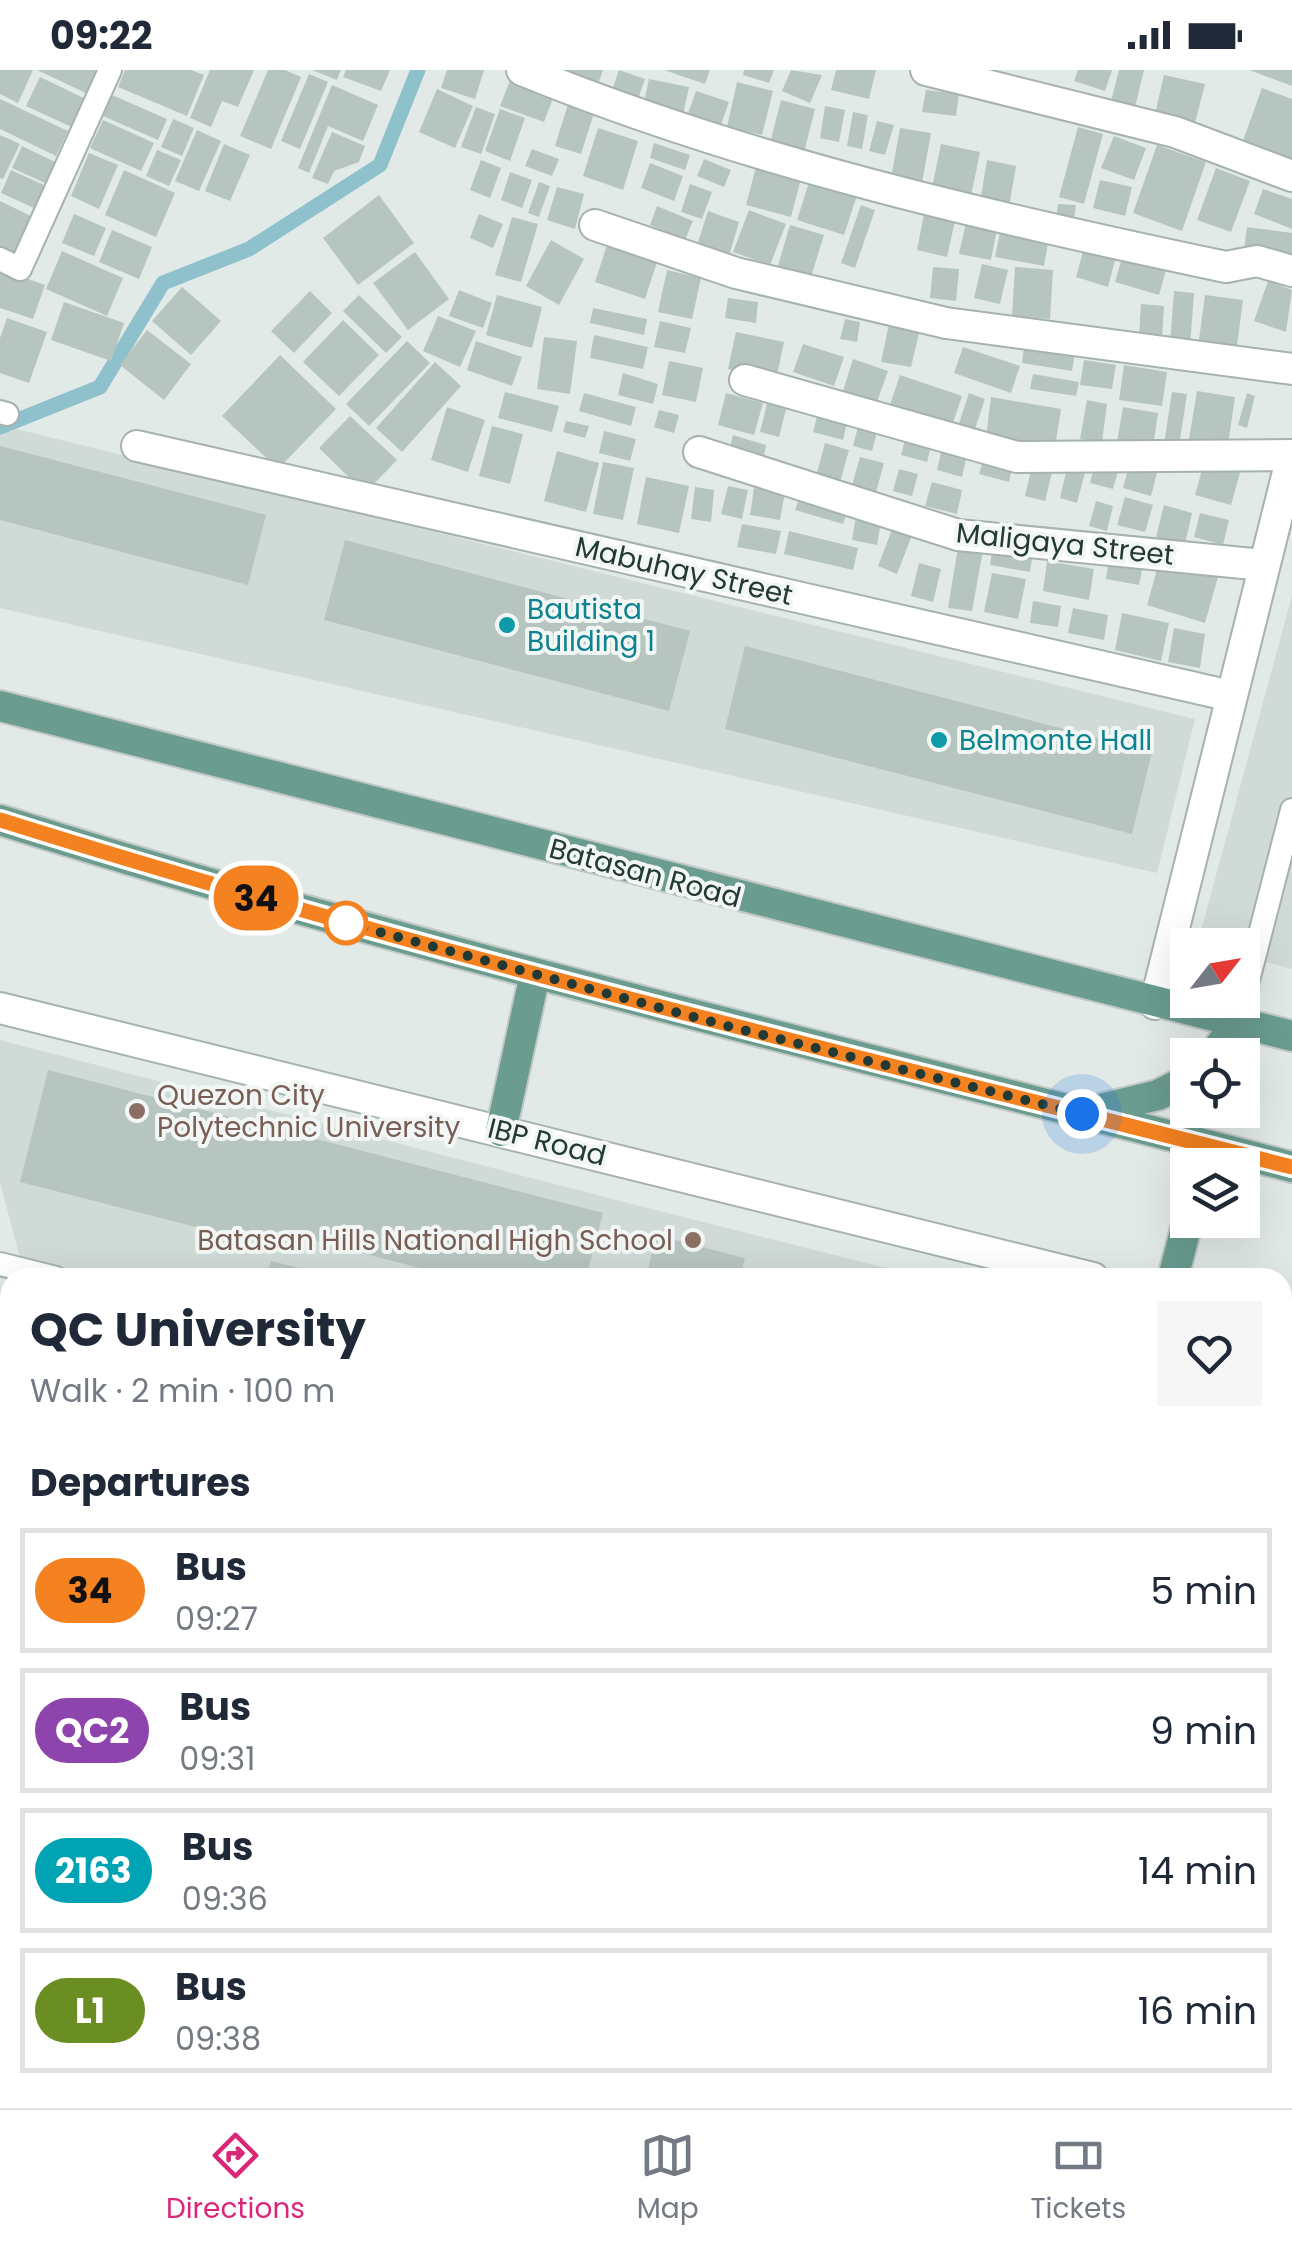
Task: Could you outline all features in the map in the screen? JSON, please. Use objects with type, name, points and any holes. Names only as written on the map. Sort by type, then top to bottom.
[{"type":"main road","name":"Batasan Road","points":[[0,706],[1292,1036]]},
{"type":"main road","points":[[0,820],[193,881],[535,974],[1082,1114],[1184,1148]]},
{"type":"main road","points":[[502,1131],[535,974]]},
{"type":"main road","points":[[1227,1038],[1238,1023]]},
{"type":"main road","points":[[1082,1114],[1170,1089]]},
{"type":"main road","points":[[1260,1163],[1292,1167]]},
{"type":"main road","points":[[1176,1268],[1183,1238]]},
{"type":"street","points":[[522,70],[615,109],[722,144],[1032,227],[1226,268],[1256,261],[1292,271]]},
{"type":"street","points":[[926,70],[1175,132],[1292,176]]},
{"type":"street","points":[[595,226],[736,273],[926,318],[1292,368]]},
{"type":"street","points":[[744,380],[1017,457],[1292,455],[1155,1004]]},
{"type":"street","name":"Mabuhay Street","points":[[137,446],[1230,696]]},
{"type":"street","name":"Maligaya Street","points":[[699,452],[958,535],[1263,565]]},
{"type":"street","name":"IBP Road","points":[[0,1008],[1053,1268]]},
{"type":"lane","points":[[0,259],[20,269],[110,70]]},
{"type":"lane","points":[[1238,1023],[1292,810]]},
{"type":"shaded area","points":[[0,425],[1195,719],[1157,873],[0,608]]},
{"type":"shaded area","points":[[1292,596],[1292,969],[1260,961],[1260,928],[1202,928]]},
{"type":"shaded area","name":"Quezon City Polytechnic University","points":[[0,1040],[886,1268],[23,1268],[0,1182]]},
{"type":"building","points":[[0,70],[33,70],[18,103],[0,94]]},
{"type":"building","points":[[37,70],[104,70],[92,96]]},
{"type":"building","points":[[125,70],[191,70],[204,75],[187,116],[118,87]]},
{"type":"building","points":[[210,70],[254,70],[238,107],[222,101],[211,127],[190,118]]},
{"type":"building","points":[[268,70],[285,70],[301,77],[271,149],[240,136]]},
{"type":"building","points":[[312,70],[341,70],[337,80]]},
{"type":"building","points":[[346,70],[390,70],[381,91],[343,77]]},
{"type":"building","points":[[447,70],[484,70],[475,99],[441,88]]},
{"type":"building","points":[[565,70],[603,70],[597,88],[563,77]]},
{"type":"building","points":[[619,70],[645,79],[635,108],[609,99]]},
{"type":"building","points":[[664,70],[710,70],[705,84]]},
{"type":"building","points":[[744,70],[774,70],[769,83],[743,75]]},
{"type":"building","points":[[791,70],[822,75],[810,103],[782,91]]},
{"type":"building","points":[[836,70],[876,70],[869,99],[831,90]]},
{"type":"building","points":[[1078,70],[1112,70],[1105,91],[1074,81]]},
{"type":"building","points":[[1119,70],[1144,70],[1135,107],[1111,101]]},
{"type":"building","points":[[1249,70],[1292,70],[1292,86]]},
{"type":"building","points":[[309,74],[328,82],[300,149],[281,141]]},
{"type":"building","points":[[1164,75],[1205,84],[1195,123],[1155,114]]},
{"type":"building","points":[[40,77],[90,101],[76,129],[26,106]]},
{"type":"building","points":[[511,78],[555,93],[544,122],[500,106]]},
{"type":"building","points":[[649,79],[689,87],[682,120],[642,111]]},
{"type":"building","points":[[737,82],[773,91],[762,135],[727,127]]},
{"type":"building","points":[[332,85],[378,105],[363,141],[328,126],[309,173],[298,168]]},
{"type":"building","points":[[1262,88],[1292,99],[1292,167],[1240,149]]},
{"type":"building","points":[[437,89],[473,106],[455,148],[419,132]]},
{"type":"building","points":[[926,90],[959,94],[956,116],[922,112]]},
{"type":"building","points":[[696,91],[729,102],[718,133],[685,122]]},
{"type":"building","points":[[112,95],[167,119],[158,140],[103,116]]},
{"type":"building","points":[[0,99],[68,131],[56,156],[0,129]]},
{"type":"building","points":[[781,100],[815,109],[803,156],[769,147]]},
{"type":"building","points":[[568,104],[594,113],[581,154],[555,146]]},
{"type":"building","points":[[825,106],[845,110],[839,142],[820,138]]},
{"type":"building","points":[[476,107],[495,114],[481,154],[461,147]]},
{"type":"building","points":[[500,109],[525,118],[510,161],[485,151]]},
{"type":"building","points":[[853,112],[868,115],[862,149],[847,146]]},
{"type":"building","points":[[173,119],[194,128],[182,156],[161,147]]},
{"type":"building","points":[[103,120],[154,143],[141,171],[90,148]]},
{"type":"building","points":[[877,121],[894,125],[885,155],[869,151]]},
{"type":"building","points":[[1078,127],[1103,134],[1084,204],[1059,197]]},
{"type":"building","points":[[598,128],[638,141],[623,190],[583,176]]},
{"type":"building","points":[[900,128],[931,133],[922,183],[891,178]]},
{"type":"building","points":[[197,130],[221,141],[199,191],[175,181]]},
{"type":"building","points":[[332,132],[365,146],[359,162],[334,171],[328,184],[312,178]]},
{"type":"building","points":[[0,135],[20,144],[3,179],[0,178]]},
{"type":"building","points":[[1114,136],[1146,148],[1134,180],[1101,168]]},
{"type":"building","points":[[654,143],[690,155],[685,170],[650,158]]},
{"type":"building","points":[[224,144],[250,155],[230,201],[205,191]]},
{"type":"building","points":[[941,144],[980,152],[969,206],[930,197]]},
{"type":"building","points":[[1157,145],[1206,162],[1182,231],[1133,213]]},
{"type":"building","points":[[22,146],[55,162],[45,183],[12,168]]},
{"type":"building","points":[[532,149],[559,159],[552,176],[525,166]]},
{"type":"building","points":[[157,150],[181,160],[169,186],[146,176]]},
{"type":"building","points":[[89,153],[118,165],[99,209],[71,196]]},
{"type":"building","points":[[704,159],[731,170],[724,187],[697,176]]},
{"type":"building","points":[[758,159],[803,171],[791,217],[746,205]]},
{"type":"building","points":[[481,160],[501,168],[490,198],[470,190]]},
{"type":"building","points":[[987,160],[1016,166],[1009,207],[980,202]]},
{"type":"building","points":[[650,163],[683,176],[674,201],[641,188]]},
{"type":"building","points":[[1216,168],[1250,181],[1231,232],[1197,220]]},
{"type":"building","points":[[11,170],[44,185],[34,208],[1,193]]},
{"type":"building","points":[[124,170],[175,193],[156,237],[105,215]]},
{"type":"building","points":[[510,172],[532,180],[522,208],[501,200]]},
{"type":"building","points":[[811,176],[858,192],[844,235],[797,220]]},
{"type":"building","points":[[1100,180],[1132,187],[1125,216],[1093,208]]},
{"type":"building","points":[[539,182],[550,186],[539,217],[528,213]]},
{"type":"building","points":[[690,184],[712,192],[702,219],[681,212]]},
{"type":"building","points":[[557,187],[584,194],[575,229],[547,220]]},
{"type":"building","points":[[1263,189],[1292,199],[1292,229],[1254,214]]},
{"type":"building","points":[[379,195],[414,243],[358,285],[323,238]]},
{"type":"building","points":[[0,201],[37,219],[20,257],[0,248]]},
{"type":"building","points":[[1058,204],[1076,205],[1073,229],[1055,227]]},
{"type":"building","points":[[861,205],[875,210],[855,268],[841,263]]},
{"type":"building","points":[[657,206],[693,221],[685,240],[650,225]]},
{"type":"building","points":[[749,210],[786,224],[770,265],[733,252]]},
{"type":"building","points":[[708,211],[739,222],[727,263],[695,252]]},
{"type":"building","points":[[74,214],[106,228],[94,256],[62,243]]},
{"type":"building","points":[[479,214],[503,224],[493,248],[470,238]]},
{"type":"building","points":[[924,214],[955,221],[947,257],[917,250]]},
{"type":"building","points":[[512,217],[538,224],[521,282],[495,275]]},
{"type":"building","points":[[966,222],[997,229],[991,260],[959,254]]},
{"type":"building","points":[[790,225],[824,235],[810,280],[777,269]]},
{"type":"building","points":[[1247,227],[1292,233],[1292,263],[1243,257]]},
{"type":"building","points":[[1001,228],[1049,237],[1044,266],[995,257]]},
{"type":"building","points":[[112,230],[152,247],[139,279],[99,262]]},
{"type":"building","points":[[551,240],[584,259],[559,305],[526,286]]},
{"type":"building","points":[[1085,244],[1117,253],[1108,287],[1076,277]]},
{"type":"building","points":[[607,245],[657,262],[645,299],[595,282]]},
{"type":"building","points":[[62,251],[123,278],[107,316],[46,289]]},
{"type":"building","points":[[1124,251],[1168,263],[1159,295],[1115,282]]},
{"type":"building","points":[[415,252],[449,299],[408,330],[373,283]]},
{"type":"building","points":[[982,264],[1008,270],[1000,304],[974,298]]},
{"type":"building","points":[[933,267],[959,269],[956,301],[930,298]]},
{"type":"building","points":[[1015,267],[1053,270],[1050,319],[1012,316]]},
{"type":"building","points":[[0,269],[45,285],[33,319],[0,308]]},
{"type":"building","points":[[667,270],[701,278],[692,319],[658,312]]},
{"type":"building","points":[[1268,281],[1292,290],[1286,332],[1254,321]]},
{"type":"building","points":[[182,287],[221,321],[191,355],[152,321]]},
{"type":"building","points":[[459,290],[492,303],[483,328],[449,316]]},
{"type":"building","points":[[310,291],[332,313],[294,353],[271,331]]},
{"type":"building","points":[[1174,291],[1194,293],[1190,347],[1170,345]]},
{"type":"building","points":[[359,295],[402,337],[386,353],[343,311]]},
{"type":"building","points":[[497,295],[542,307],[532,348],[486,335]]},
{"type":"building","points":[[1205,295],[1243,300],[1236,353],[1198,347]]},
{"type":"building","points":[[728,298],[758,302],[756,323],[725,318]]},
{"type":"building","points":[[64,302],[124,323],[111,361],[51,340]]},
{"type":"building","points":[[1141,304],[1164,306],[1162,338],[1139,336]]},
{"type":"building","points":[[593,308],[647,319],[644,335],[590,323]]},
{"type":"building","points":[[891,314],[922,321],[911,367],[881,362]]},
{"type":"building","points":[[438,316],[476,331],[460,367],[423,351]]},
{"type":"building","points":[[7,318],[47,332],[29,383],[0,373],[0,338]]},
{"type":"building","points":[[845,319],[860,322],[857,342],[840,339]]},
{"type":"building","points":[[343,320],[379,355],[339,396],[303,362]]},
{"type":"building","points":[[660,321],[691,328],[685,353],[654,347]]},
{"type":"building","points":[[147,330],[191,364],[164,400],[120,365]]},
{"type":"building","points":[[736,332],[784,342],[776,380],[728,369]]},
{"type":"building","points":[[594,335],[648,347],[643,369],[590,358]]},
{"type":"building","points":[[544,337],[577,341],[570,394],[537,389]]},
{"type":"building","points":[[1025,339],[1076,346],[1072,371],[1022,363]]},
{"type":"building","points":[[407,341],[430,363],[369,426],[346,404]]},
{"type":"building","points":[[476,341],[522,357],[512,386],[467,370]]},
{"type":"building","points":[[803,344],[844,357],[834,386],[793,372]]},
{"type":"building","points":[[963,347],[1020,366],[1011,393],[954,373]]},
{"type":"building","points":[[280,355],[336,409],[278,469],[222,416]]},
{"type":"building","points":[[853,359],[888,371],[877,402],[843,391]]},
{"type":"building","points":[[1084,360],[1116,365],[1112,389],[1080,385]]},
{"type":"building","points":[[669,361],[703,368],[696,402],[662,395]]},
{"type":"building","points":[[435,362],[461,386],[402,452],[376,428]]},
{"type":"building","points":[[1124,365],[1167,372],[1162,406],[1119,400]]},
{"type":"building","points":[[623,373],[658,384],[653,404],[618,395]]},
{"type":"building","points":[[1033,374],[1079,382],[1076,396],[1030,389]]},
{"type":"building","points":[[900,375],[962,396],[951,429],[889,408]]},
{"type":"building","points":[[1197,391],[1235,397],[1228,445],[1189,439]]},
{"type":"building","points":[[505,392],[559,406],[552,432],[498,418]]},
{"type":"building","points":[[1172,392],[1187,394],[1179,446],[1164,444]]},
{"type":"building","points":[[584,393],[636,407],[631,426],[579,411]]},
{"type":"building","points":[[726,393],[763,403],[754,435],[718,425]]},
{"type":"building","points":[[969,393],[985,399],[973,435],[957,429]]},
{"type":"building","points":[[1247,393],[1255,396],[1247,428],[1238,425]]},
{"type":"building","points":[[991,397],[1061,409],[1055,448],[986,437]]},
{"type":"building","points":[[768,400],[787,405],[779,437],[760,432]]},
{"type":"building","points":[[1087,400],[1107,404],[1102,442],[1080,439]]},
{"type":"building","points":[[447,407],[485,420],[468,472],[431,460]]},
{"type":"building","points":[[1123,407],[1158,413],[1153,447],[1117,442]]},
{"type":"building","points":[[819,409],[848,418],[843,440],[813,432]]},
{"type":"building","points":[[659,410],[679,415],[674,433],[654,427]]},
{"type":"building","points":[[861,415],[880,421],[872,451],[853,446]]},
{"type":"building","points":[[350,416],[397,460],[365,493],[319,448]]},
{"type":"building","points":[[566,421],[589,426],[585,438],[563,432]]},
{"type":"building","points":[[492,426],[523,434],[510,484],[479,476]]},
{"type":"building","points":[[604,431],[636,439],[630,461],[599,453]]},
{"type":"building","points":[[907,432],[933,439],[927,462],[901,455]]},
{"type":"building","points":[[733,435],[766,445],[763,461],[729,451]]},
{"type":"building","points":[[825,443],[849,450],[839,486],[815,480]]},
{"type":"building","points":[[943,444],[968,451],[962,477],[937,470]]},
{"type":"building","points":[[0,446],[266,515],[248,585],[0,520]]},
{"type":"building","points":[[557,451],[599,463],[586,512],[544,501]]},
{"type":"building","points":[[985,455],[1013,463],[1009,482],[979,474]]},
{"type":"building","points":[[860,457],[884,463],[875,496],[851,489]]},
{"type":"building","points":[[1205,459],[1241,469],[1231,505],[1195,495]]},
{"type":"building","points":[[1069,460],[1087,465],[1077,503],[1060,498]]},
{"type":"building","points":[[603,462],[634,468],[623,520],[593,514]]},
{"type":"building","points":[[1130,462],[1158,469],[1151,496],[1123,488]]},
{"type":"building","points":[[1095,464],[1118,471],[1113,489],[1090,483]]},
{"type":"building","points":[[1032,466],[1052,472],[1045,501],[1025,496]]},
{"type":"building","points":[[899,469],[918,474],[912,496],[893,491]]},
{"type":"building","points":[[646,477],[689,486],[679,533],[637,524]]},
{"type":"building","points":[[932,482],[962,490],[957,514],[925,506]]},
{"type":"building","points":[[728,486],[748,490],[742,519],[721,514]]},
{"type":"building","points":[[695,487],[714,490],[711,522],[691,519]]},
{"type":"building","points":[[754,488],[785,492],[780,520],[750,515]]},
{"type":"building","points":[[801,492],[849,507],[843,524],[795,510]]},
{"type":"building","points":[[1125,497],[1153,505],[1145,532],[1117,525]]},
{"type":"building","points":[[1096,501],[1113,506],[1107,531],[1089,526]]},
{"type":"building","points":[[1164,505],[1192,513],[1185,544],[1156,537]]},
{"type":"building","points":[[1200,513],[1229,520],[1223,545],[1194,537]]},
{"type":"building","points":[[856,516],[881,522],[877,545],[852,540]]},
{"type":"building","points":[[895,522],[914,530],[897,574],[878,566]]},
{"type":"building","points":[[742,524],[781,531],[776,554],[737,547]]},
{"type":"building","points":[[789,531],[858,548],[853,570],[784,554]]},
{"type":"building","name":"Bautista Building 1","points":[[345,540],[690,631],[669,711],[324,620]]},
{"type":"building","points":[[959,541],[984,545],[972,611],[948,608]]},
{"type":"building","points":[[993,544],[1033,552],[1030,572],[990,565]]},
{"type":"building","points":[[1160,559],[1218,577],[1205,623],[1147,605]]},
{"type":"building","points":[[1109,560],[1143,566],[1139,585],[1106,579]]},
{"type":"building","points":[[1047,561],[1094,569],[1089,600],[1043,591]]},
{"type":"building","points":[[919,563],[941,569],[933,602],[911,596]]},
{"type":"building","points":[[992,573],[1026,579],[1018,619],[984,612]]},
{"type":"building","points":[[1033,601],[1061,606],[1058,627],[1030,623]]},
{"type":"building","points":[[1073,608],[1108,615],[1104,640],[1068,633]]},
{"type":"building","points":[[1122,613],[1169,623],[1161,661],[1115,650]]},
{"type":"building","points":[[1174,628],[1205,634],[1200,668],[1168,662]]},
{"type":"building","name":"Belmonte Hall","points":[[745,646],[1152,752],[1132,834],[725,729]]},
{"type":"building","points":[[48,1070],[603,1213],[589,1268],[420,1268],[278,1231],[275,1247],[20,1182]]},
{"type":"building","points":[[656,1235],[745,1258],[742,1268],[648,1268]]},
{"type":"building","points":[[271,1261],[299,1268],[269,1268]]},
{"type":"waterway","points":[[0,427],[100,387],[163,283],[249,249],[380,165],[418,70]]},
{"type":"bus line","name":"34","points":[[0,820],[193,881],[698,1018],[1292,1167]]},
{"type":"place","name":"Bautista Building 1","points":[[507,625]]},
{"type":"place","name":"Belmonte Hall","points":[[939,740]]},
{"type":"place","name":"Quezon City Polytechnic University","points":[[137,1111]]},
{"type":"place","name":"Batasan Hills National High School","points":[[693,1240]]},
{"type":"route","points":[[346,923],[731,1027],[1082,1114]]}]
